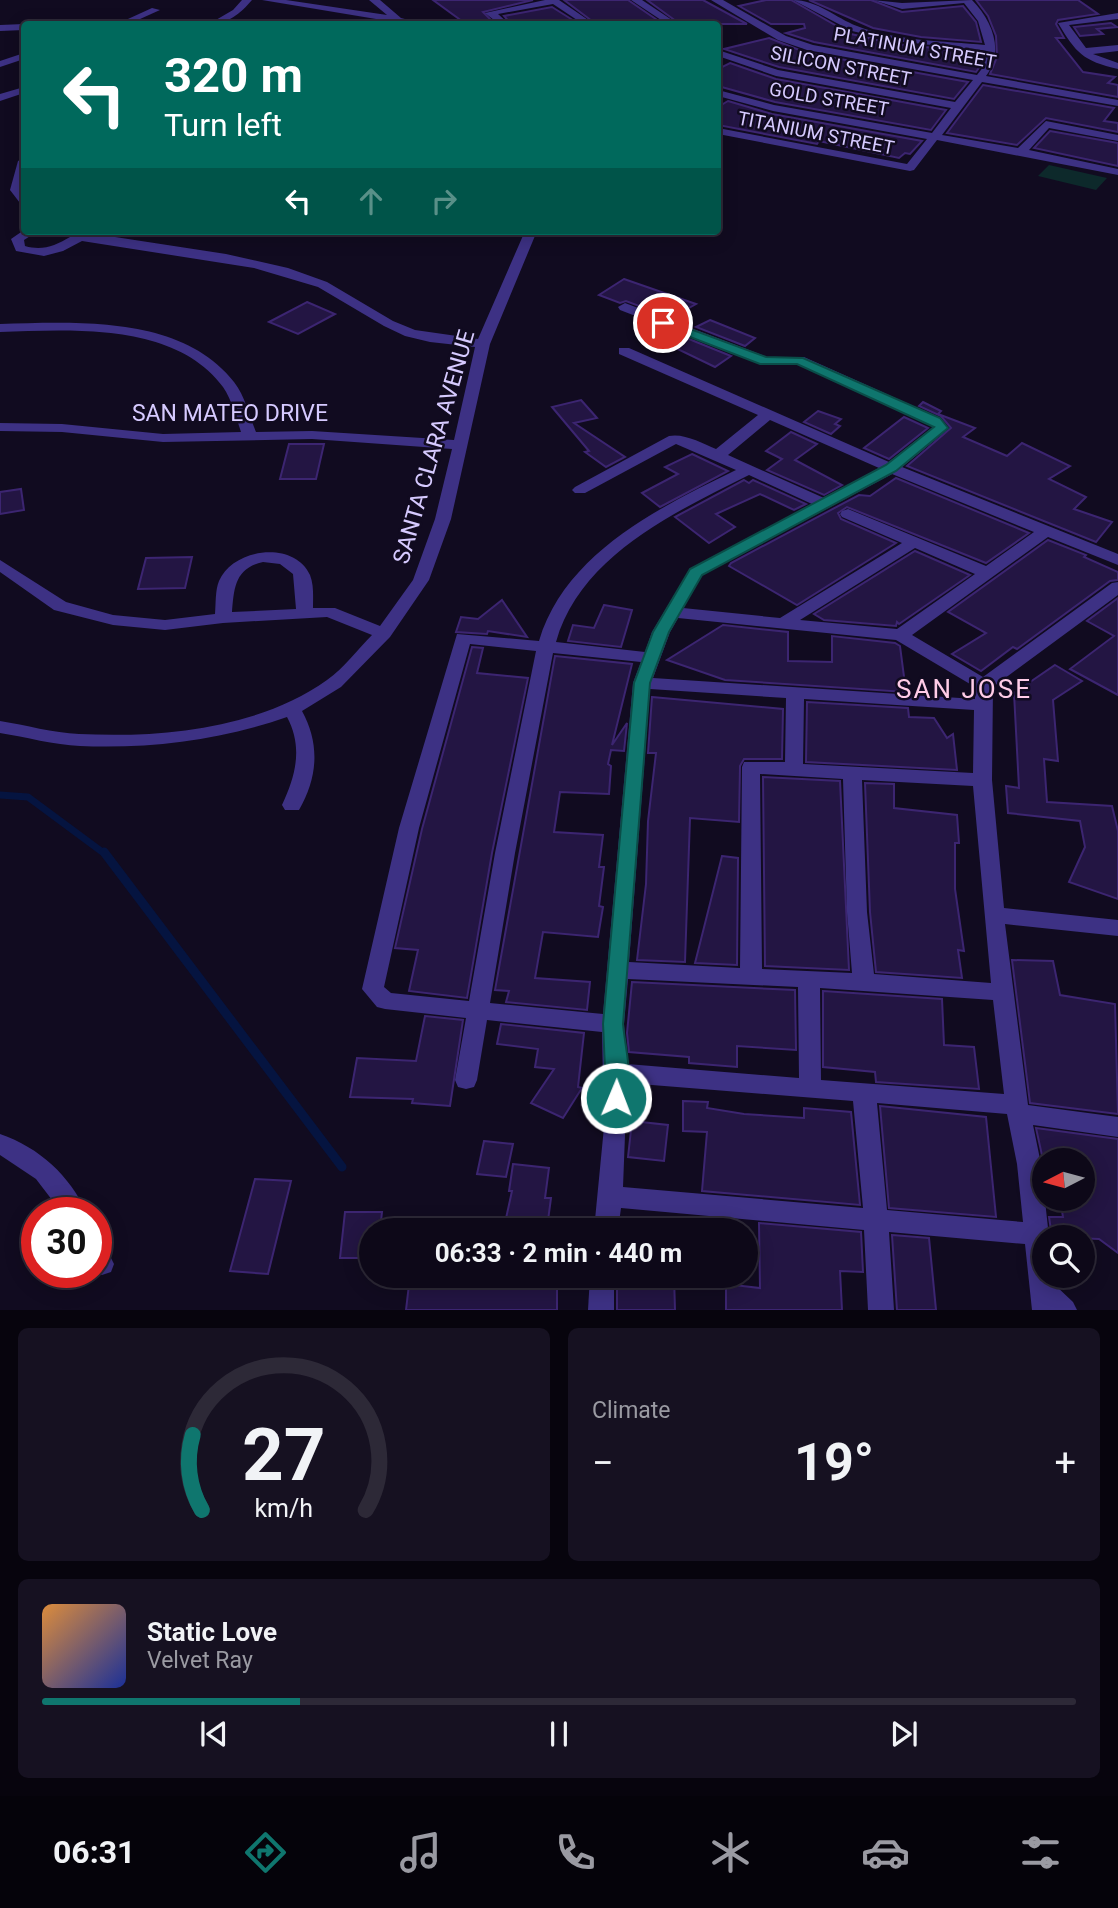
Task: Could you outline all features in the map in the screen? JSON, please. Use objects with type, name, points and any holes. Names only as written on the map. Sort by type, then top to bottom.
[{"type":"street","points":[[220,21],[236,12],[247,0]]},
{"type":"street","points":[[267,0],[403,21]]},
{"type":"street","points":[[374,0],[398,20]]},
{"type":"street","points":[[636,0],[668,21]]},
{"type":"street","name":"PLATINUM STREET","points":[[716,0],[782,38],[811,48],[1118,103]]},
{"type":"street","points":[[798,0],[855,29],[895,38],[991,49]]},
{"type":"street","points":[[878,0],[902,6],[965,0],[979,14],[991,49],[989,66],[935,136]]},
{"type":"street","points":[[500,21],[490,13],[554,1],[584,21]]},
{"type":"street","points":[[129,21],[155,10]]},
{"type":"street","points":[[1118,16],[1063,23],[1081,52],[1093,60],[1118,65]]},
{"type":"street","points":[[0,28],[21,27]]},
{"type":"street","points":[[1081,52],[1118,48]]},
{"type":"street","name":"SILICON STREET","points":[[721,54],[776,73],[959,106]]},
{"type":"street","points":[[0,64],[21,57]]},
{"type":"street","points":[[0,98],[21,91]]},
{"type":"street","name":"GOLD STREET","points":[[721,94],[773,108],[1118,172]]},
{"type":"street","points":[[1021,152],[1046,124],[1118,138]]},
{"type":"street","name":"TITANIUM STREET","points":[[721,132],[910,168],[935,136]]},
{"type":"street","points":[[21,172],[16,190],[21,196]]},
{"type":"street","points":[[25,235],[18,239],[20,248],[31,252],[48,252],[64,247],[80,237]]},
{"type":"street","points":[[75,235],[221,257],[279,270],[314,281],[397,329],[422,337],[484,344]]},
{"type":"street","name":"SANTA CLARA AVENUE","points":[[0,727],[78,740],[169,738],[251,723],[292,709],[335,683],[384,633],[421,580],[443,519],[484,344],[529,235]]},
{"type":"street","points":[[608,1218],[612,1197],[618,1073],[613,1024],[642,683],[652,658],[672,612],[696,572],[891,468],[941,430],[940,424],[799,360],[765,361],[625,307]]},
{"type":"street","points":[[0,328],[72,326],[114,330],[168,344],[203,360],[229,384],[249,434]]},
{"type":"street","points":[[624,351],[891,468],[1118,560]]},
{"type":"street","points":[[717,456],[769,414]]},
{"type":"street","name":"SAN MATEO DRIVE","points":[[0,427],[62,428],[163,438],[249,434],[312,435],[460,445]]},
{"type":"street","points":[[580,490],[674,439],[823,503]]},
{"type":"street","points":[[466,1080],[505,853],[546,646],[555,617],[570,593],[615,548],[679,503],[748,470]]},
{"type":"street","points":[[848,514],[987,573]]},
{"type":"street","points":[[901,635],[1046,531]]},
{"type":"street","points":[[783,624],[914,542]]},
{"type":"street","points":[[223,618],[228,580],[236,569],[257,558],[274,557],[290,562],[301,574],[305,612]]},
{"type":"street","points":[[0,565],[60,606],[113,620],[165,625],[223,618],[329,612],[384,633]]},
{"type":"street","points":[[984,685],[1118,587]]},
{"type":"street","points":[[672,612],[901,635],[984,685]]},
{"type":"street","points":[[613,1024],[385,1001],[373,989],[409,828],[463,638],[652,658]]},
{"type":"street","points":[[642,683],[984,705]]},
{"type":"street","points":[[984,685],[982,780],[994,915],[1018,1109],[1029,1164],[1034,1225]]},
{"type":"street","points":[[794,768],[795,694]]},
{"type":"street","points":[[292,709],[304,729],[307,751],[304,780],[292,805]]},
{"type":"street","points":[[751,978],[751,767],[982,780]]},
{"type":"street","points":[[852,772],[857,912],[863,982]]},
{"type":"street","points":[[994,915],[1118,928]]},
{"type":"street","points":[[618,970],[1003,992]]},
{"type":"street","points":[[809,980],[810,1087]]},
{"type":"street","points":[[618,1073],[864,1092],[1018,1109],[1118,1127]]},
{"type":"street","points":[[864,1092],[876,1218],[881,1310]]},
{"type":"street","points":[[0,1144],[19,1152],[45,1169],[64,1197]]},
{"type":"street","points":[[612,1197],[1032,1234]]},
{"type":"street","points":[[601,1310],[602,1288]]},
{"type":"street","points":[[1043,1299],[1064,1310]]},
{"type":"green space","points":[[1049,165],[1107,178],[1096,190],[1038,176]]},
{"type":"building","points":[[433,0],[533,0],[483,12],[492,21],[462,21]]},
{"type":"building","points":[[564,0],[628,0],[659,21],[592,21]]},
{"type":"building","points":[[647,0],[703,0],[747,24],[721,24],[721,21],[676,21]]},
{"type":"building","points":[[766,0],[791,0],[851,34],[895,44],[983,53],[981,65],[976,72],[814,42],[786,33],[805,28],[804,24],[771,24],[739,6]]},
{"type":"building","points":[[809,0],[871,0],[902,12],[963,6],[976,22],[981,42],[921,37],[873,28]]},
{"type":"building","points":[[976,0],[1078,0],[1098,14],[1058,20],[1056,24],[1064,38],[1056,38],[1083,72],[1115,77],[1108,83],[1118,85],[1118,97],[990,74],[997,57],[996,36],[988,16]]},
{"type":"building","points":[[552,7],[574,21],[508,21],[504,16]]},
{"type":"building","points":[[1111,23],[1117,27],[1097,29],[1103,34],[1080,36],[1074,27]]},
{"type":"building","points":[[769,38],[807,53],[968,82],[954,99],[779,67],[724,49]]},
{"type":"building","points":[[730,63],[776,79],[946,110],[931,130],[775,102],[721,87],[721,68]]},
{"type":"building","points":[[983,85],[1114,108],[1104,121],[1118,123],[1118,132],[1046,118],[1017,145],[947,133]]},
{"type":"building","points":[[728,101],[772,114],[922,141],[910,154],[905,153],[899,158],[819,141],[817,144],[721,126],[721,105]]},
{"type":"building","points":[[1050,131],[1118,143],[1118,166],[1034,148]]},
{"type":"building","points":[[624,279],[696,304],[671,318],[626,301],[620,303],[599,295]]},
{"type":"building","points":[[307,302],[335,314],[298,334],[269,322]]},
{"type":"building","points":[[710,320],[755,338],[745,346],[696,327]]},
{"type":"building","points":[[679,335],[731,356],[715,367],[665,343]]},
{"type":"building","points":[[581,400],[597,418],[574,423],[625,457],[606,467],[585,452],[589,451],[552,407]]},
{"type":"building","points":[[923,402],[941,411],[938,414],[975,428],[963,437],[1007,456],[1022,443],[1070,466],[1049,479],[1086,497],[1074,509],[1112,522],[1096,542],[907,466],[951,428],[941,416],[919,406]]},
{"type":"building","points":[[818,411],[841,419],[835,424],[840,426],[831,434],[804,422]]},
{"type":"building","points":[[904,417],[928,428],[889,459],[864,448]]},
{"type":"building","points":[[791,432],[817,444],[795,460],[842,485],[824,495],[767,470],[782,459],[766,451]]},
{"type":"building","points":[[289,444],[324,444],[316,479],[280,479]]},
{"type":"building","points":[[692,454],[728,471],[660,507],[642,493],[678,474],[665,467]]},
{"type":"building","points":[[896,478],[1029,533],[986,563],[847,507],[838,513],[841,519],[896,543],[797,605],[729,566],[859,495],[870,496]]},
{"type":"building","points":[[744,480],[749,483],[753,480],[806,504],[794,510],[760,494],[716,514],[735,527],[709,543],[675,517]]},
{"type":"building","points":[[21,489],[24,510],[0,514],[0,492]]},
{"type":"building","points":[[1048,540],[1086,555],[1084,557],[1118,572],[1118,580],[1110,581],[1017,649],[1013,647],[981,671],[952,654],[986,633],[948,612]]},
{"type":"building","points":[[915,551],[970,575],[899,624],[897,622],[896,626],[824,620],[814,614]]},
{"type":"building","points":[[192,557],[185,588],[138,589],[146,558]]},
{"type":"building","points":[[1118,598],[1118,695],[1070,669],[1114,636],[1087,621]]},
{"type":"building","points":[[502,600],[527,637],[488,631],[487,634],[456,632],[461,617],[478,619]]},
{"type":"building","points":[[604,605],[632,610],[621,647],[568,641],[573,625],[594,628]]},
{"type":"building","points":[[723,625],[788,632],[788,661],[832,662],[832,636],[895,643],[900,646],[906,692],[725,680],[667,660]]},
{"type":"building","points":[[472,647],[483,648],[477,673],[528,678],[492,853],[467,998],[409,991],[418,950],[395,948],[422,829]]},
{"type":"building","points":[[555,656],[632,664],[612,745],[627,723],[624,751],[611,750],[608,764],[611,766],[609,794],[560,792],[554,832],[603,835],[599,867],[604,867],[599,906],[603,907],[598,937],[543,932],[535,978],[590,982],[587,1010],[506,1002],[509,991],[495,990]]},
{"type":"building","points":[[1055,665],[1082,681],[1053,700],[1058,761],[1044,759],[1047,802],[1112,806],[1118,831],[1118,899],[1069,882],[1085,847],[1080,821],[1008,813],[1006,786],[1019,788],[1014,693]]},
{"type":"building","points":[[652,697],[783,709],[782,759],[744,759],[740,766],[739,822],[690,818],[685,962],[637,960],[656,753],[648,753]]},
{"type":"building","points":[[807,702],[908,708],[909,717],[934,718],[947,738],[953,734],[957,770],[806,762]]},
{"type":"building","points":[[763,777],[840,781],[849,970],[765,966]]},
{"type":"building","points":[[865,783],[894,784],[894,808],[957,815],[959,843],[955,843],[955,889],[964,951],[958,950],[962,978],[876,972],[870,912]]},
{"type":"building","points":[[722,856],[738,858],[737,965],[695,963]]},
{"type":"building","points":[[1012,960],[1053,961],[1060,995],[1115,1004],[1118,1114],[1030,1103]]},
{"type":"building","points":[[632,982],[795,990],[796,1050],[737,1046],[737,1067],[689,1063],[689,1057],[629,1052],[627,1033]]},
{"type":"building","points":[[823,991],[942,999],[944,1045],[974,1047],[979,1089],[876,1082],[875,1072],[823,1067]]},
{"type":"building","points":[[425,1016],[463,1020],[450,1106],[412,1103],[413,1099],[350,1097],[357,1058],[416,1061]]},
{"type":"building","points":[[501,1024],[584,1033],[578,1087],[582,1088],[563,1118],[531,1103],[554,1069],[535,1067],[538,1049],[497,1044]]},
{"type":"building","points":[[683,1101],[708,1102],[707,1108],[744,1114],[804,1118],[804,1108],[851,1112],[860,1205],[702,1191],[707,1132],[683,1131]]},
{"type":"building","points":[[880,1106],[986,1117],[996,1217],[889,1208]]},
{"type":"building","points":[[632,1121],[668,1125],[664,1161],[628,1157]]},
{"type":"building","points":[[1036,1128],[1118,1139],[1118,1253],[1095,1239],[1095,1225],[1050,1225],[1049,1217],[1063,1217],[1062,1211],[1096,1211],[1096,1148],[1040,1148]]},
{"type":"building","points":[[484,1141],[513,1144],[506,1177],[477,1174]]},
{"type":"building","points":[[513,1164],[549,1168],[545,1198],[551,1198],[548,1218],[506,1218],[512,1191],[509,1191]]},
{"type":"building","points":[[255,1179],[291,1181],[268,1274],[230,1271]]},
{"type":"building","points":[[345,1212],[382,1212],[381,1218],[359,1218],[359,1258],[340,1258]]},
{"type":"building","points":[[759,1223],[861,1232],[863,1272],[840,1271],[842,1310],[726,1310],[726,1288],[760,1288]]},
{"type":"building","points":[[892,1235],[929,1238],[936,1310],[897,1310]]},
{"type":"building","points":[[409,1288],[557,1289],[557,1310],[406,1310]]},
{"type":"building","points":[[617,1288],[674,1288],[675,1310],[617,1310]]},
{"type":"waterway","points":[[0,795],[28,797],[105,854]]},
{"type":"waterway","points":[[104,852],[342,1167]]},
{"type":"district","name":"SAN JOSE","points":[[964,689]]},
{"type":"route","points":[[616,1098],[618,1073],[613,1024],[642,683],[661,632],[696,572],[891,468],[941,430],[940,424],[935,421],[799,360],[765,361],[663,323]]}]
